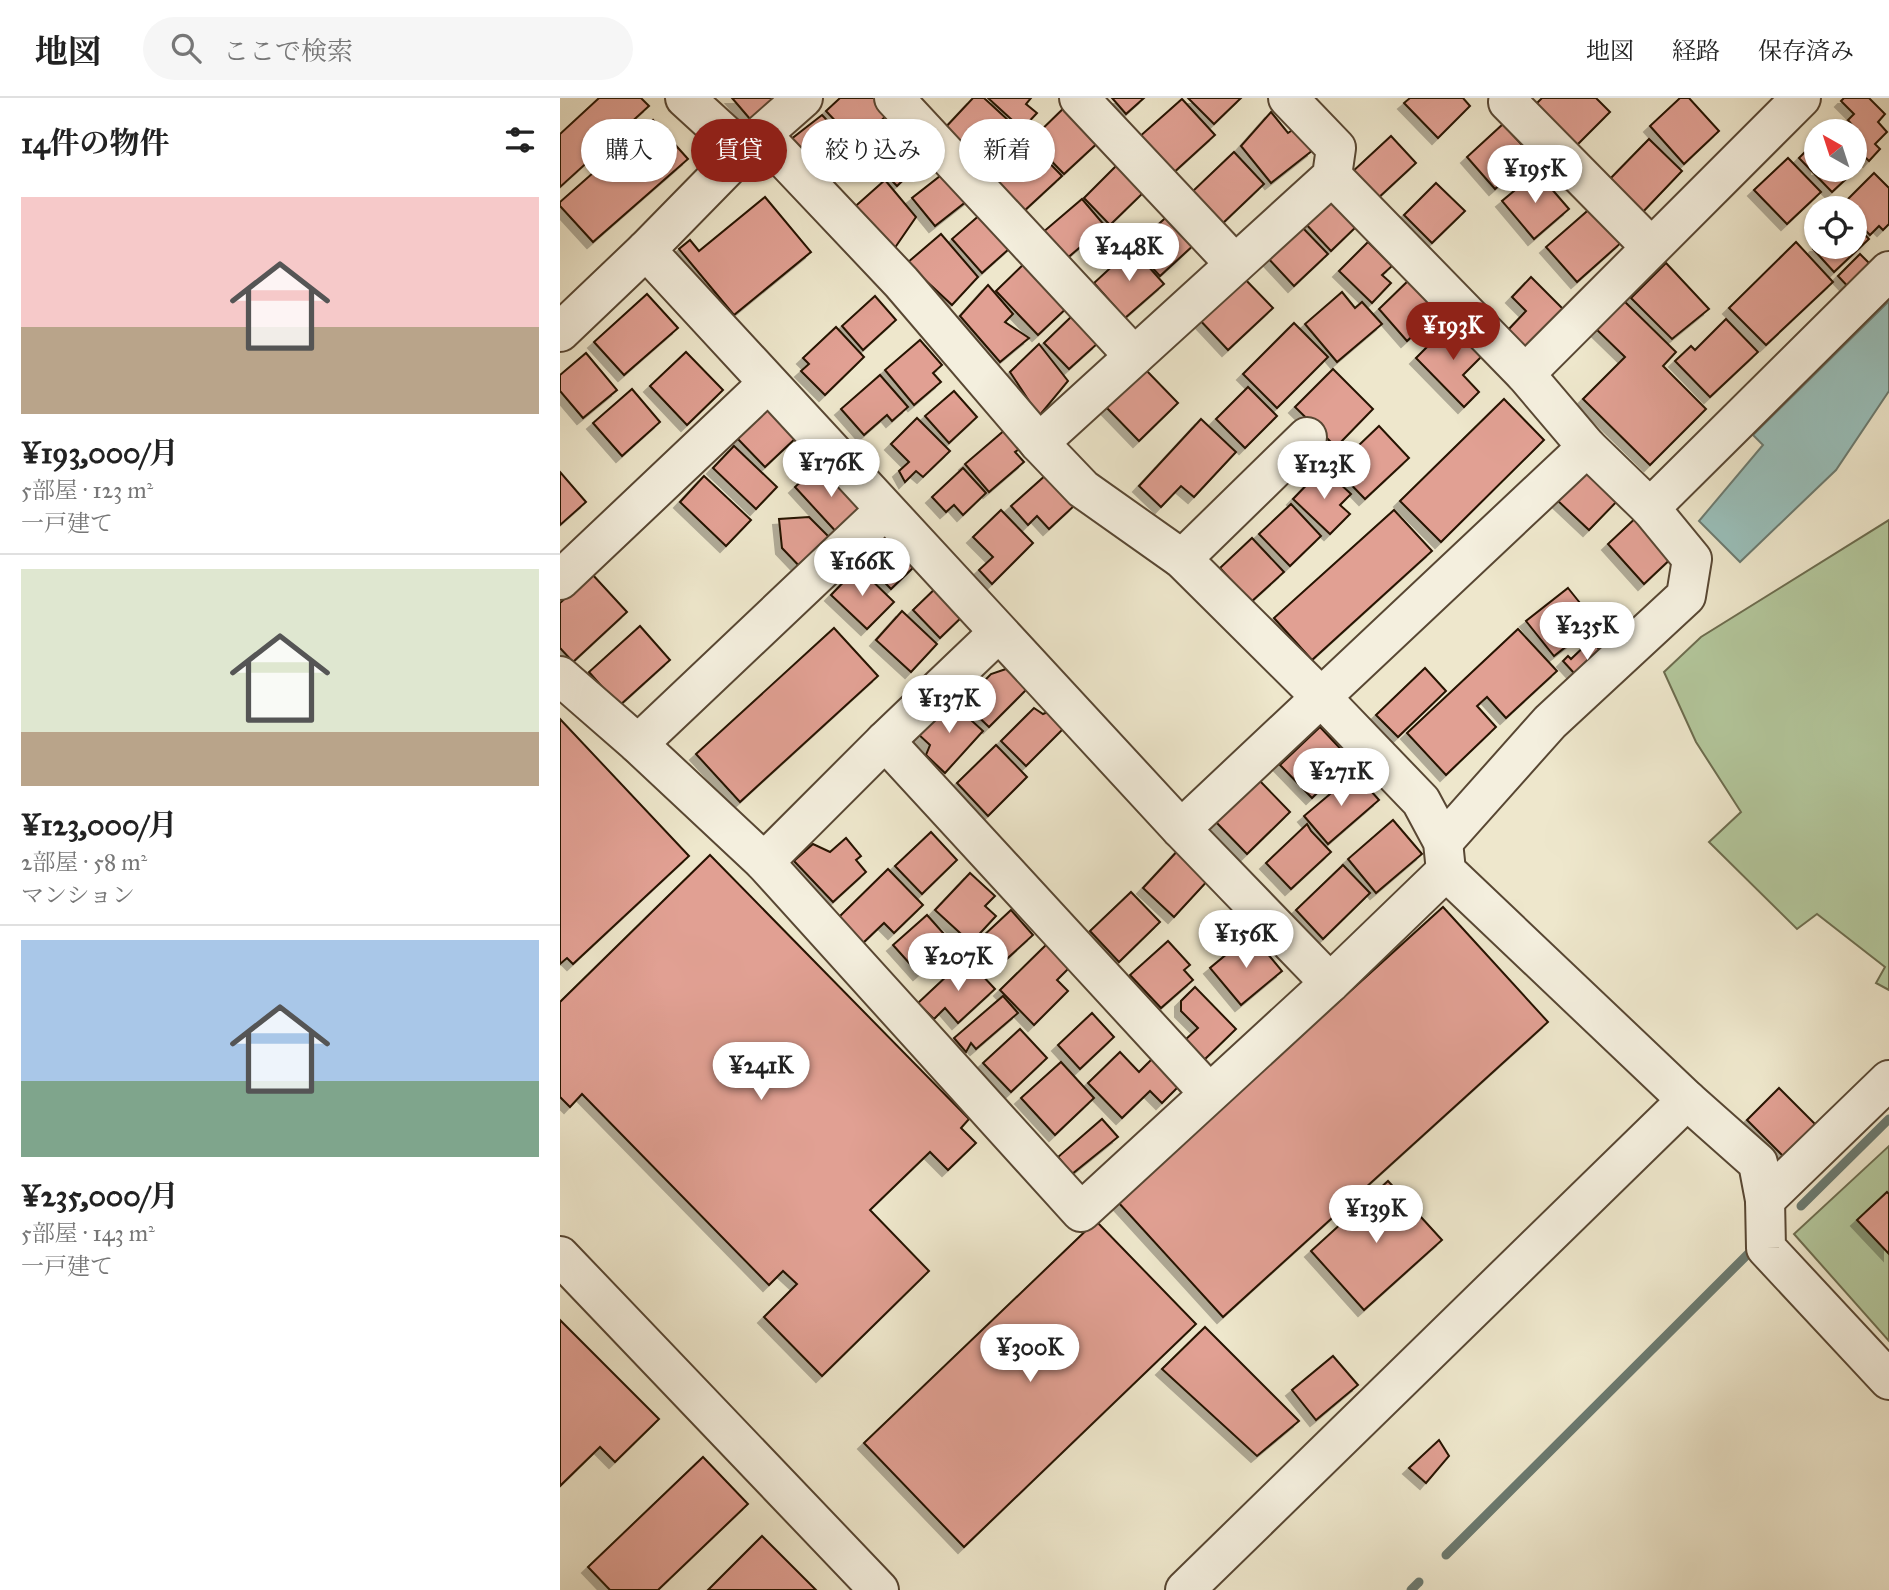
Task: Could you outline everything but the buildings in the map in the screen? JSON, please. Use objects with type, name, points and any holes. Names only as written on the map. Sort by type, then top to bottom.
[{"type":"street","points":[[779,119],[803,98]]},
{"type":"street","points":[[894,98],[1134,356]]},
{"type":"street","points":[[1079,98],[1235,264]]},
{"type":"street","points":[[1039,443],[1332,176],[1336,148],[1288,98]]},
{"type":"street","points":[[1511,98],[1508,102],[1651,247]]},
{"type":"street","points":[[1525,374],[1801,98]]},
{"type":"street","points":[[691,100],[718,119]]},
{"type":"street","points":[[787,176],[901,282],[1039,443],[1083,489],[1182,559],[1321,697],[1421,801],[1444,856],[1687,1100],[1758,1163],[1765,1200],[1766,1248],[1889,1380]]},
{"type":"street","points":[[560,676],[638,744],[764,862],[1081,1212],[1330,983],[1444,856],[1550,722],[1686,596],[1692,559],[1650,508],[1587,447],[1525,374],[1332,176]]},
{"type":"street","points":[[560,332],[713,182]]},
{"type":"street","points":[[646,250],[1181,829],[1330,983]]},
{"type":"street","points":[[1650,508],[1889,271]]},
{"type":"street","points":[[560,580],[768,383]]},
{"type":"street","points":[[1182,559],[1307,437]]},
{"type":"street","points":[[1181,829],[1587,447]]},
{"type":"street","points":[[638,744],[885,510]]},
{"type":"street","points":[[764,862],[885,741],[999,633]]},
{"type":"street","points":[[885,741],[1209,1093]]},
{"type":"street","points":[[1765,1200],[1889,1080]]},
{"type":"street","points":[[1185,1590],[1687,1100]]},
{"type":"street","points":[[560,1256],[879,1590]]},
{"type":"green space","points":[[1889,520],[1889,990],[1876,983],[1885,967],[1817,914],[1797,929],[1709,842],[1741,812],[1696,742],[1664,672],[1701,637]]},
{"type":"green space","points":[[1889,1146],[1889,1341],[1794,1234]]},
{"type":"water","points":[[1889,301],[1889,391],[1836,470],[1740,562],[1699,521],[1763,445],[1753,435]]},
{"type":"waterway","points":[[1801,1206],[1889,1119]]},
{"type":"waterway","points":[[1446,1555],[1750,1252]]},
{"type":"waterway","points":[[1411,1590],[1419,1582]]}]
